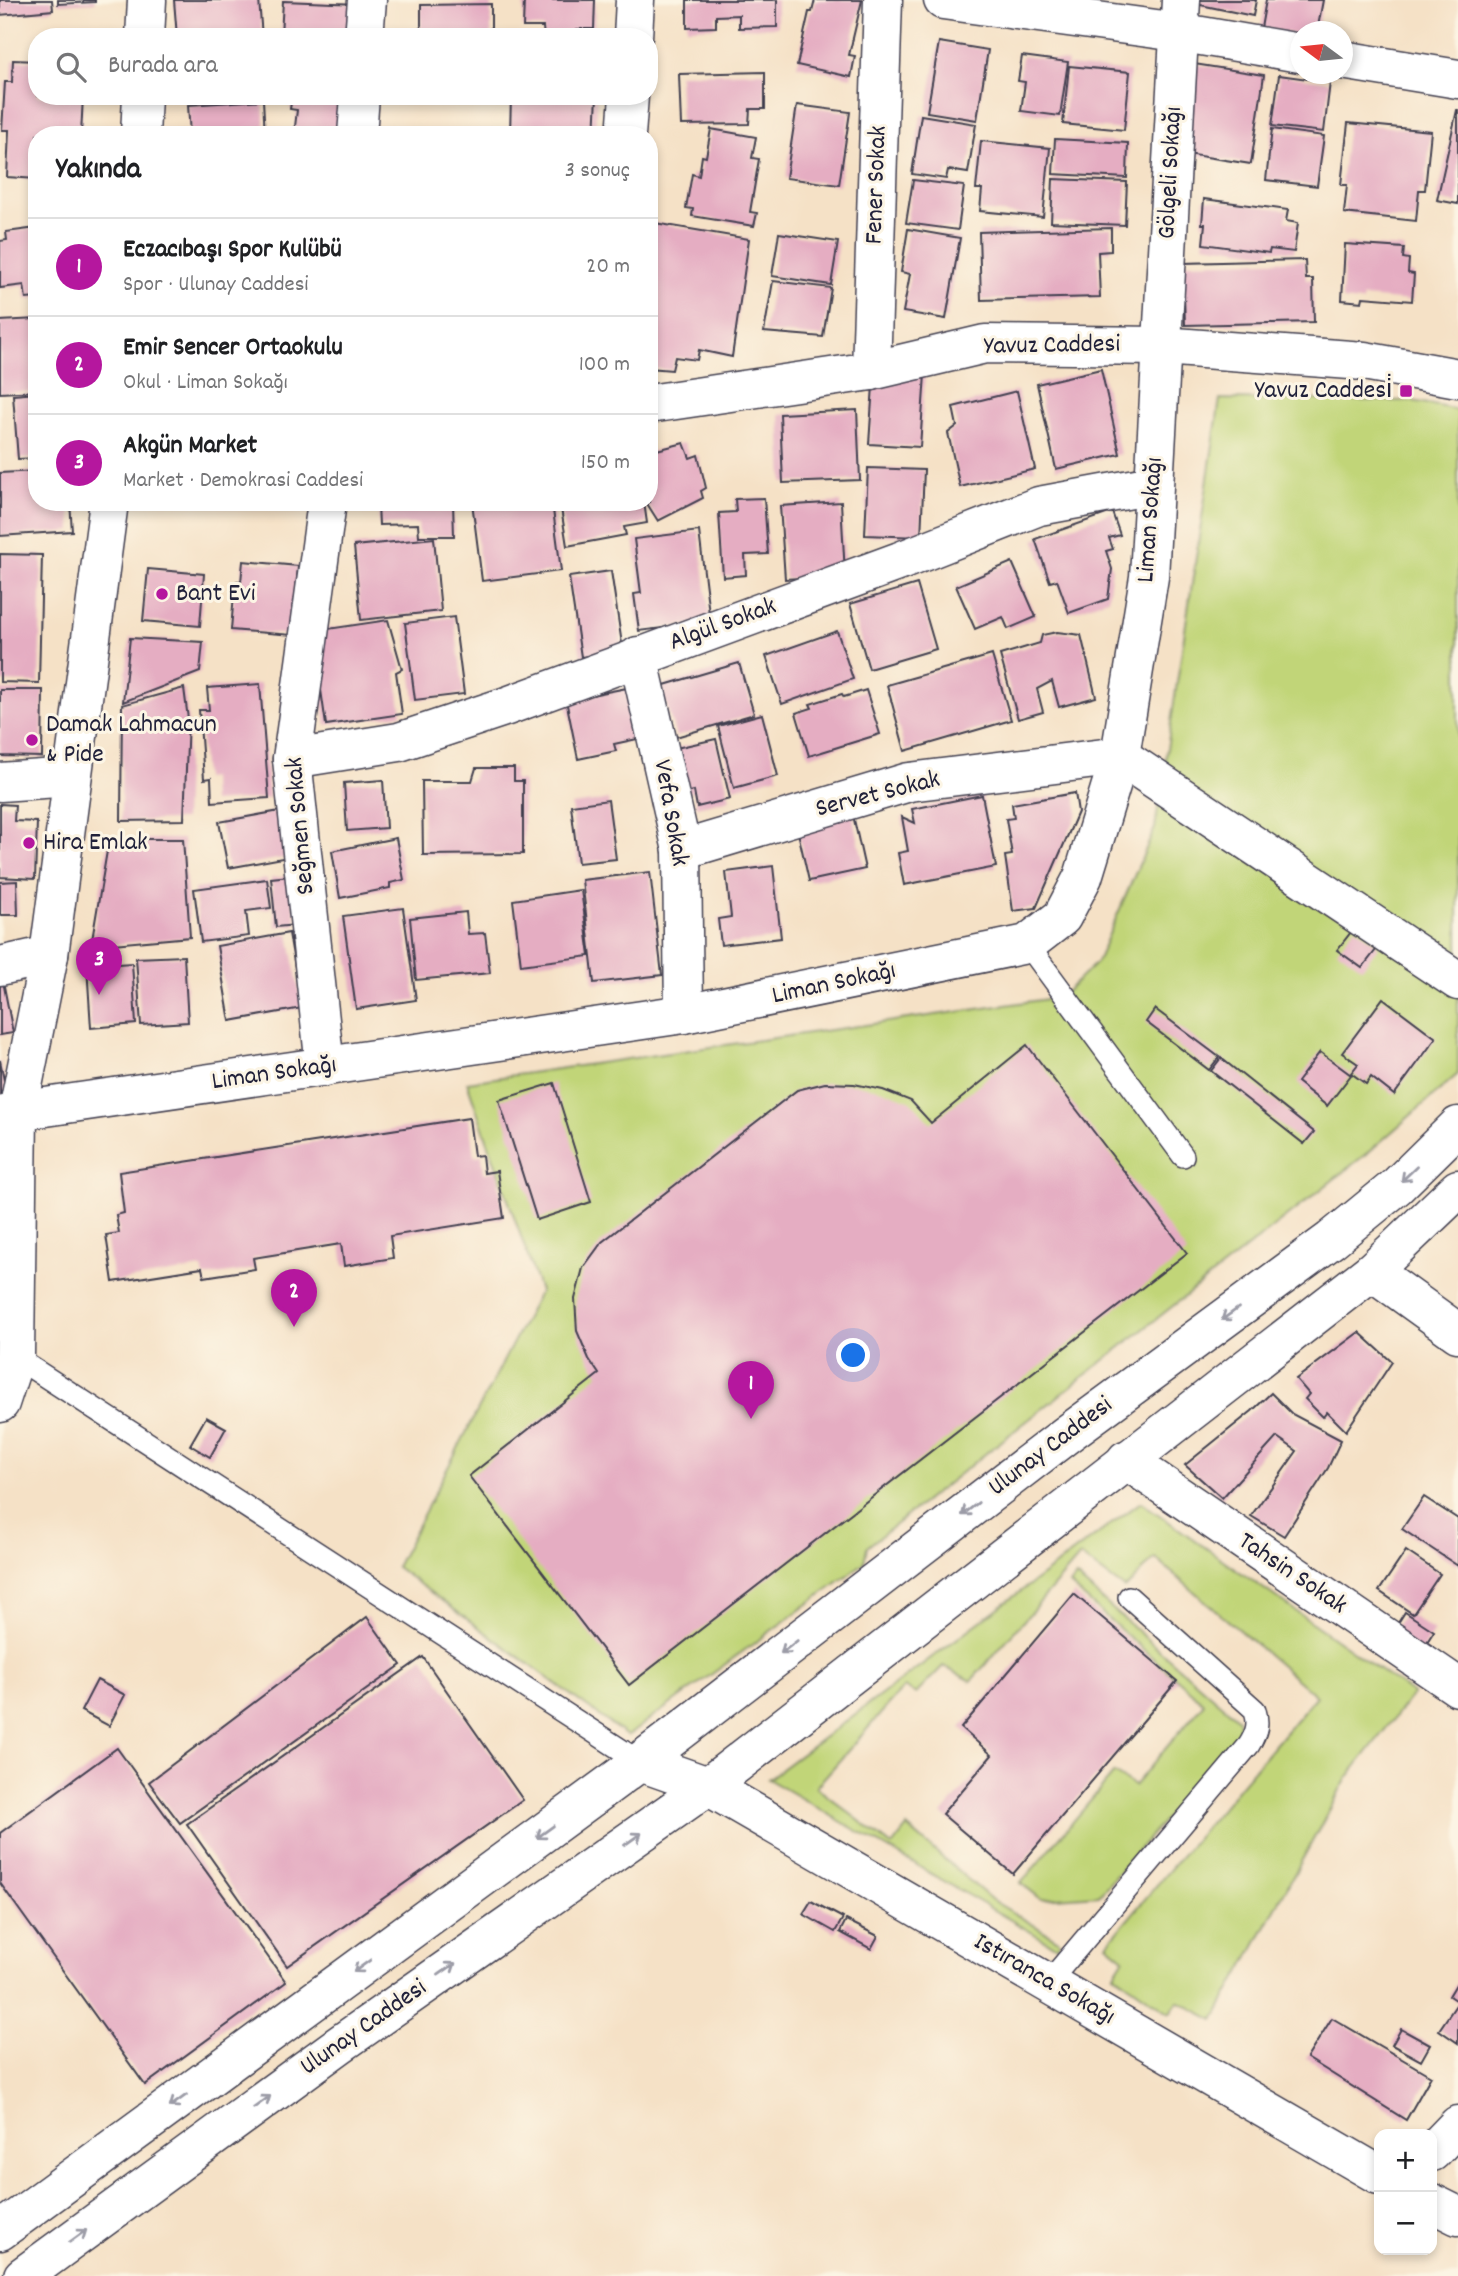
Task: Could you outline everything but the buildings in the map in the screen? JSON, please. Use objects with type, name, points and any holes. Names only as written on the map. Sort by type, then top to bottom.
[{"type":"street","points":[[145,28],[147,0]]},
{"type":"street","points":[[365,28],[367,0]]},
{"type":"street","points":[[633,28],[635,0]]},
{"type":"street","name":"Fener Sokak","points":[[871,371],[883,0]]},
{"type":"street","points":[[943,0],[1179,16],[1290,50]]},
{"type":"street","name":"Gölgeli Sokağı","points":[[1162,346],[1179,16]]},
{"type":"street","points":[[1353,62],[1458,79]]},
{"type":"street","points":[[141,126],[142,105]]},
{"type":"street","points":[[358,126],[359,105]]},
{"type":"street","points":[[627,126],[628,105]]},
{"type":"street","name":"Yavuz Caddesi","points":[[658,403],[871,371],[985,344],[1162,346],[1364,361],[1458,378]]},
{"type":"street","name":"Liman Sokağı","points":[[9,1113],[684,1014],[1027,944],[1062,917],[1083,877],[1120,756],[1149,578],[1162,346]]},
{"type":"street","name":"Algül Sokak","points":[[292,759],[399,742],[507,706],[900,561],[1039,506],[1153,485]]},
{"type":"street","points":[[0,1403],[15,1357],[9,1113],[49,955],[108,511]]},
{"type":"street","name":"Seğmen Sokak","points":[[325,1067],[292,759],[326,511]]},
{"type":"street","name":"Vefa Sokak","points":[[638,656],[682,850],[684,1014]]},
{"type":"street","points":[[1120,756],[1458,981]]},
{"type":"street","name":"Servet Sokak","points":[[682,850],[909,782],[1120,756]]},
{"type":"street","points":[[0,782],[72,777]]},
{"type":"street","points":[[0,966],[49,955]]},
{"type":"street","name":"Ulunay Caddesi","points":[[0,2231],[640,1762],[1066,1435],[1331,1240],[1396,1186],[1458,1126]]},
{"type":"street","name":"Ulunay Caddesi","points":[[23,2276],[339,2045],[708,1786],[1372,1271],[1458,1189]]},
{"type":"street","points":[[1372,1271],[1458,1333]]},
{"type":"street","name":"Tahsin Sokak","points":[[1126,1460],[1458,1687]]},
{"type":"street","points":[[640,1762],[708,1786]]},
{"type":"street","name":"Istıranca Sokağı","points":[[708,1786],[1374,2172]]},
{"type":"street","points":[[1437,2147],[1458,2125]]},
{"type":"street","points":[[1437,2206],[1458,2216]]},
{"type":"lane","points":[[1027,944],[1183,1156]]},
{"type":"lane","points":[[15,1357],[640,1762]]},
{"type":"lane","points":[[1048,1983],[1250,1745],[1258,1722],[1255,1710],[1129,1597]]},
{"type":"green space","points":[[1220,399],[1413,401],[1458,410],[1458,1074],[1371,1150],[867,1547],[864,1563],[627,1736],[396,1567],[540,1291],[467,1082],[1061,997],[1097,962],[1155,828]]},
{"type":"green space","points":[[1141,1502],[1413,1694],[1347,1778],[1214,2020],[1178,2001],[1170,2013],[1114,1974],[1124,1958],[1107,1944],[1316,1696],[1155,1558],[1125,1589],[1080,1556],[971,1681],[943,1666],[916,1694],[904,1687],[816,1787],[892,1846],[907,1827],[992,1900],[1060,1941],[1057,1947],[768,1779]]},
{"type":"green space","points":[[1076,1577],[1238,1719],[1241,1731],[1099,1895],[1041,1899],[1021,1883],[1114,1773],[1134,1786],[1204,1703],[1070,1585]]},
{"type":"place","name":"Yavuz Caddesi̇","points":[[1406,391]]},
{"type":"place","name":"Bant Evi","points":[[162,594]]},
{"type":"place","name":"Damak Lahmacun & Pide","points":[[32,740]]},
{"type":"place","name":"Hira Emlak","points":[[29,843]]},
{"type":"place","name":"Akgün Market","points":[[99,995]]},
{"type":"place","name":"Emir Sencer Ortaokulu","points":[[294,1327]]},
{"type":"place","name":"Eczacıbaşı Spor Kulübü","points":[[751,1419]]}]
